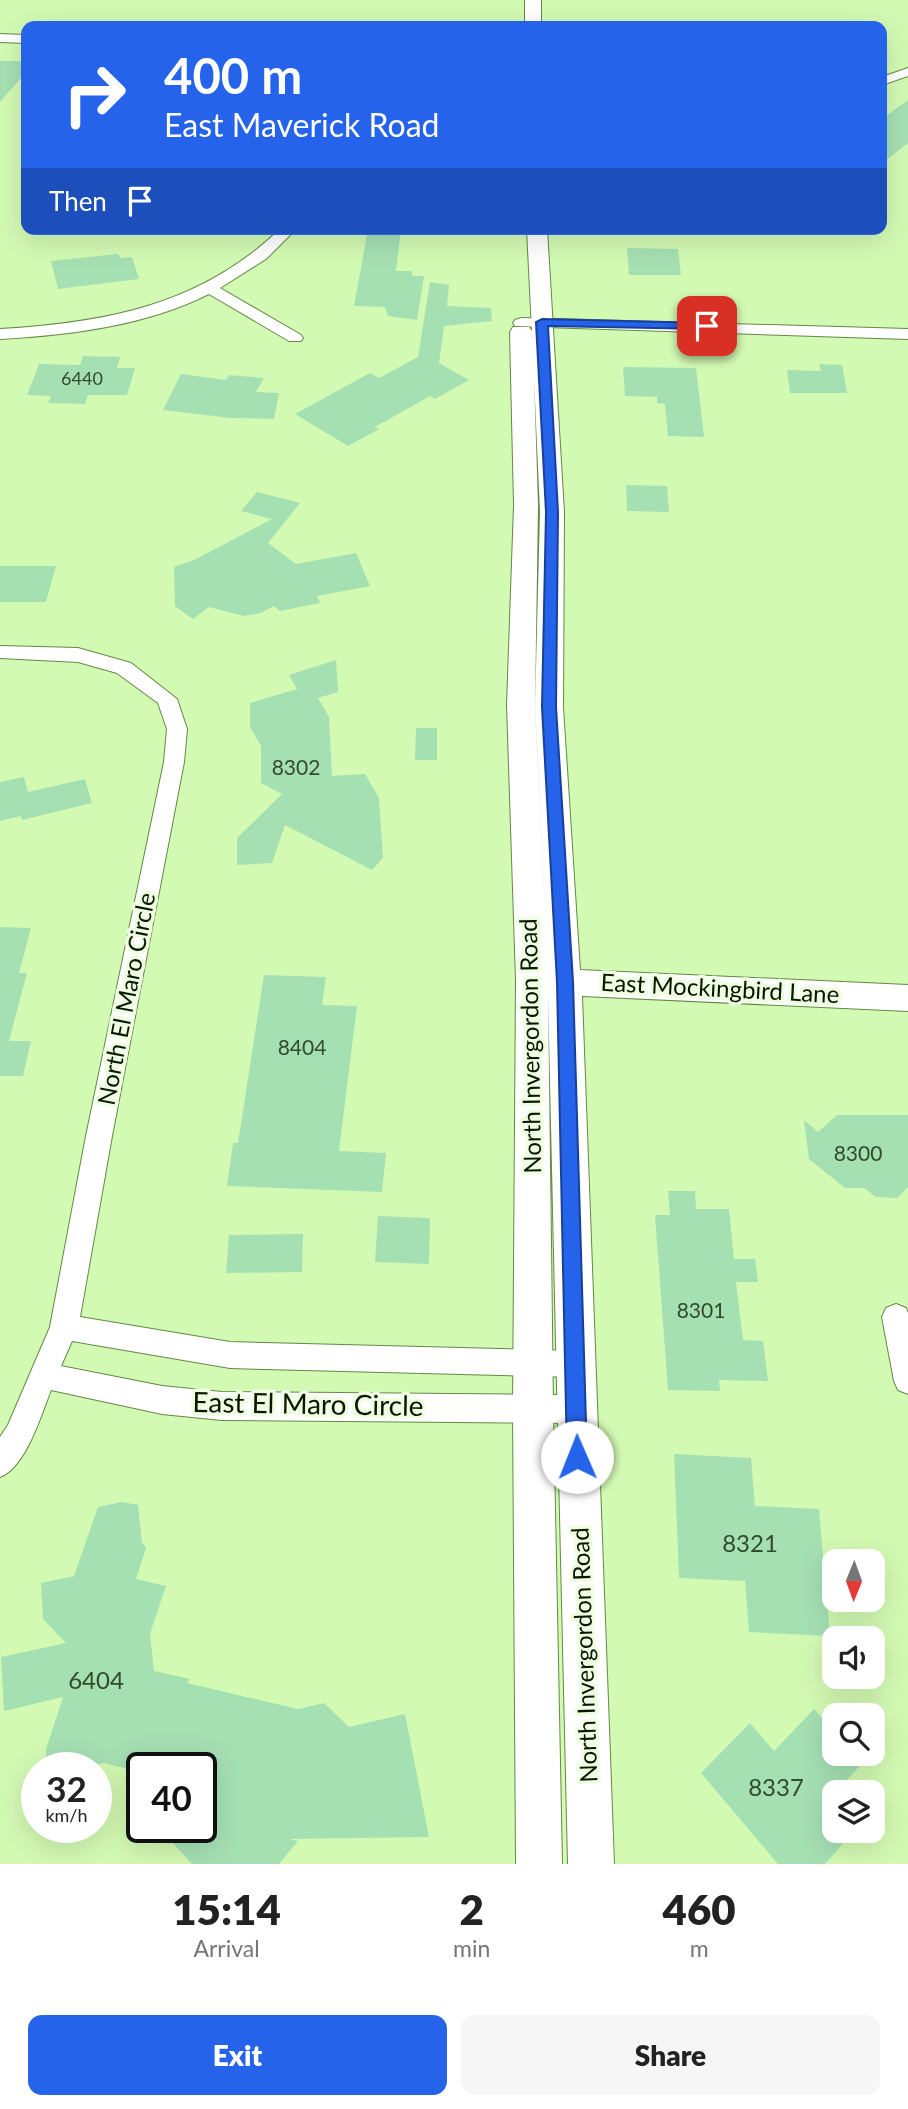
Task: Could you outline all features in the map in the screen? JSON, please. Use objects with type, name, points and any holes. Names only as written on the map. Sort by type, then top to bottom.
[{"type":"street","points":[[533,0],[533,21]]},
{"type":"street","points":[[0,38],[21,38]]},
{"type":"street","points":[[888,80],[908,72]]},
{"type":"street","points":[[888,80],[908,85]]},
{"type":"street","points":[[0,334],[91,324],[159,307],[209,288],[253,262],[282,235]]},
{"type":"street","name":"North Invergordon Road","points":[[518,235],[532,322],[552,512],[549,707],[565,982],[592,1864]]},
{"type":"street","name":"North Invergordon Road","points":[[537,235],[521,705],[532,981],[533,1408],[539,1864]]},
{"type":"street","points":[[209,288],[295,338]]},
{"type":"street","points":[[532,322],[908,334]]},
{"type":"street","name":"North El Maro Circle","points":[[0,652],[78,655],[124,668],[167,699],[177,729],[174,762],[64,1327],[18,1435],[0,1463]]},
{"type":"street","name":"East Mockingbird Lane","points":[[532,981],[908,998]]},
{"type":"street","points":[[896,1317],[908,1381]]},
{"type":"street","name":"East El Maro Circle","points":[[64,1327],[230,1355],[575,1364]]},
{"type":"street","name":"East El Maro Circle","points":[[43,1375],[162,1399],[222,1406],[576,1409]]},
{"type":"building","points":[[0,61],[21,61],[21,78],[0,102]]},
{"type":"building","points":[[908,100],[908,143],[887,159],[887,115]]},
{"type":"building","points":[[367,235],[400,235],[396,271],[411,271],[413,276],[424,276],[417,320],[388,316],[385,307],[354,306]]},
{"type":"building","points":[[627,248],[678,249],[681,275],[629,275]]},
{"type":"building","points":[[118,254],[120,258],[132,257],[139,279],[58,289],[51,261]]},
{"type":"building","points":[[430,282],[449,285],[447,306],[491,308],[492,321],[444,326],[439,363],[469,380],[435,399],[430,396],[375,427],[379,429],[348,446],[295,414],[370,373],[379,378],[418,357]]},
{"type":"building","points":[[83,356],[120,357],[117,368],[135,368],[127,395],[88,395],[85,404],[48,403],[51,396],[27,395],[39,364],[80,365]]},
{"type":"building","points":[[819,364],[842,365],[847,393],[790,393],[787,370],[821,371]]},
{"type":"building","points":[[623,367],[696,368],[704,437],[668,436],[665,404],[657,403],[657,397],[625,396]]},
{"type":"building","points":[[181,374],[226,380],[229,375],[264,378],[256,392],[279,393],[274,419],[231,418],[163,410]]},
{"type":"building","points":[[626,485],[667,486],[669,512],[627,511]]},
{"type":"building","points":[[257,492],[300,503],[268,543],[296,564],[356,553],[370,586],[317,596],[320,603],[280,611],[274,606],[261,613],[244,616],[209,607],[193,619],[175,606],[174,567],[194,560],[272,519],[241,511]]},
{"type":"building","points":[[0,566],[56,566],[46,602],[0,602]]},
{"type":"building","points":[[336,660],[338,692],[318,698],[329,717],[332,776],[365,774],[379,798],[383,858],[372,870],[285,825],[272,863],[237,865],[237,838],[282,794],[261,783],[261,746],[250,727],[250,703],[297,689],[289,675]]},
{"type":"building","points":[[416,728],[437,728],[437,760],[415,760]]},
{"type":"building","points":[[24,777],[28,792],[85,779],[92,803],[22,820],[21,816],[0,821],[0,782]]},
{"type":"building","points":[[0,927],[31,928],[19,973],[27,973],[9,1041],[31,1041],[23,1076],[0,1076]]},
{"type":"building","points":[[264,975],[326,977],[322,1005],[357,1006],[339,1151],[386,1153],[382,1192],[227,1186],[233,1143],[238,1143]]},
{"type":"building","points":[[837,1115],[908,1115],[908,1187],[897,1198],[876,1197],[864,1188],[845,1188],[809,1159],[804,1120],[818,1132]]},
{"type":"building","points":[[668,1191],[695,1191],[696,1209],[729,1209],[734,1259],[755,1259],[758,1282],[736,1282],[743,1340],[763,1341],[768,1381],[719,1380],[720,1391],[668,1390],[655,1215],[670,1215]]},
{"type":"building","points":[[378,1216],[430,1218],[429,1264],[375,1262]]},
{"type":"building","points":[[303,1234],[302,1272],[226,1273],[229,1235]]},
{"type":"building","points":[[674,1454],[751,1458],[755,1506],[819,1509],[822,1549],[822,1612],[828,1612],[829,1626],[822,1626],[822,1636],[749,1632],[745,1581],[679,1578]]},
{"type":"building","points":[[122,1502],[138,1505],[142,1543],[146,1548],[136,1579],[166,1586],[150,1634],[154,1671],[190,1679],[187,1683],[298,1709],[324,1703],[349,1727],[405,1714],[429,1837],[290,1839],[298,1841],[279,1864],[192,1864],[173,1843],[217,1843],[217,1752],[126,1752],[126,1768],[112,1765],[112,1752],[46,1752],[63,1697],[4,1711],[1,1657],[66,1643],[43,1619],[41,1583],[74,1576],[98,1507]]},
{"type":"building","points":[[814,1709],[822,1718],[822,1766],[860,1766],[847,1780],[822,1780],[822,1843],[844,1843],[825,1864],[778,1864],[701,1773],[750,1723],[774,1751]]},
{"type":"route","points":[[577,1457],[565,982],[549,707],[552,512],[542,322],[707,326]]}]
